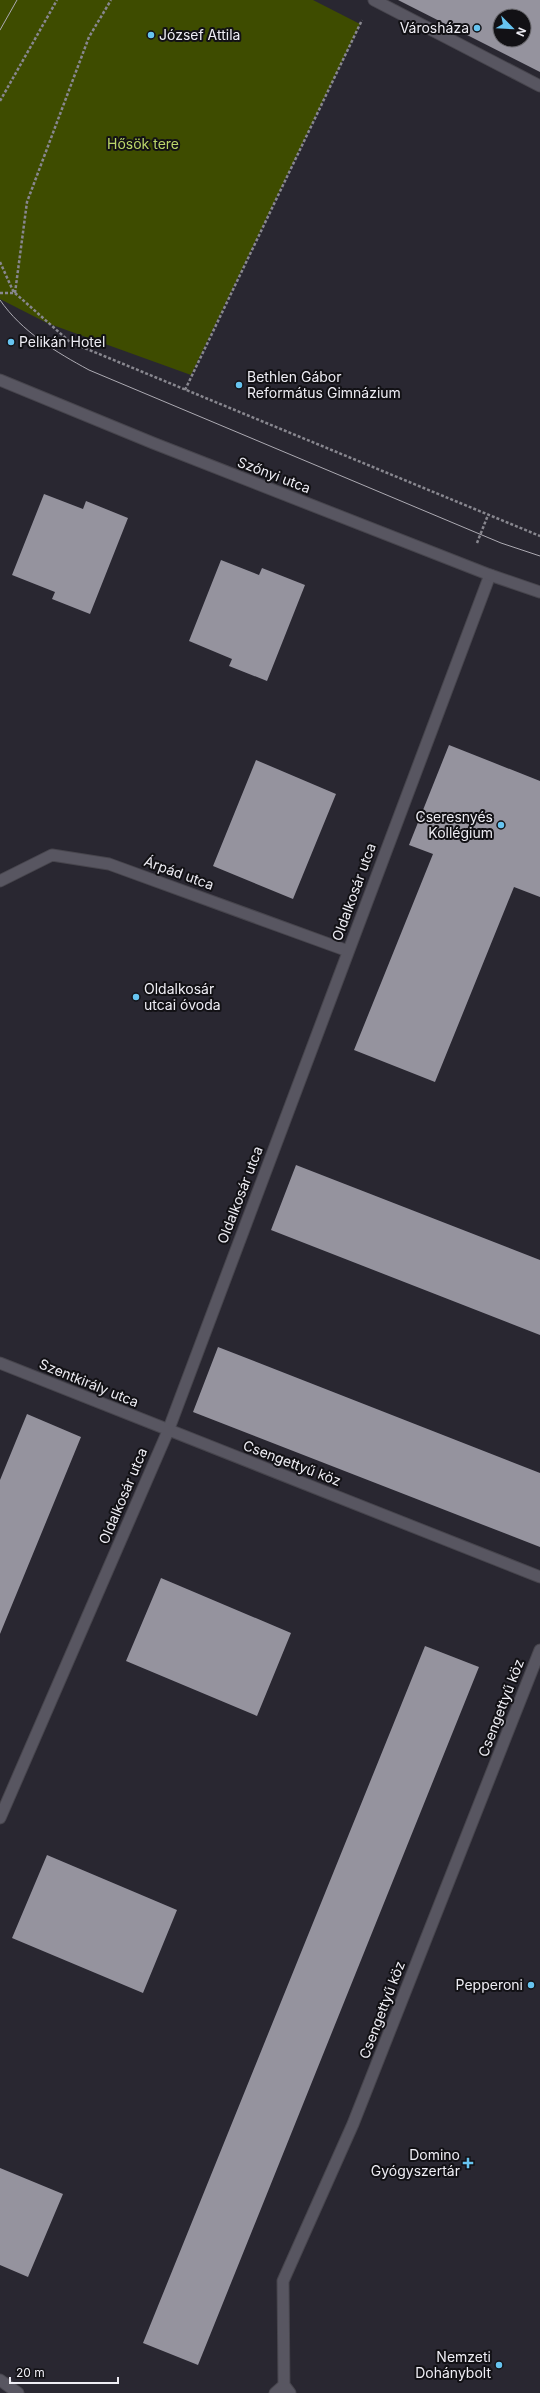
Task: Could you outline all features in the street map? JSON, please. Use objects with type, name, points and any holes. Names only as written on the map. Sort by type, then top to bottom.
[{"type":"street","points":[[374,0],[540,86]]},
{"type":"street","name":"Szőnyi utca","points":[[0,380],[153,443],[490,575],[540,592]]},
{"type":"street","name":"Oldalkosár utca","points":[[0,1818],[168,1431],[490,575]]},
{"type":"street","name":"Árpád utca","points":[[0,881],[52,855],[109,864],[348,951]]},
{"type":"street","name":"Szentkirály utca","points":[[0,1362],[168,1431]]},
{"type":"street","name":"Csengettyű köz","points":[[168,1431],[540,1577]]},
{"type":"street","name":"Csengettyű köz","points":[[287,2389],[283,2281],[353,2124],[540,1650]]},
{"type":"street","points":[[0,2380],[18,2393]]},
{"type":"street","points":[[275,2393],[287,2389]]},
{"type":"path","points":[[0,100],[57,0]]},
{"type":"path","points":[[15,293],[27,202],[89,37],[111,0]]},
{"type":"path","points":[[185,390],[363,18]]},
{"type":"path","points":[[0,262],[15,293],[70,342],[540,536]]},
{"type":"path","points":[[0,292],[15,293]]},
{"type":"path","points":[[467,566],[488,515]]},
{"type":"green space","name":"Hősök tere","points":[[0,0],[313,0],[360,24],[191,375],[47,323],[0,299]]},
{"type":"building","name":"Városháza","points":[[398,0],[540,0],[540,72],[493,48],[532,48],[532,8],[492,8],[492,48]]},
{"type":"building","points":[[44,494],[83,509],[86,501],[128,518],[90,614],[52,599],[55,592],[12,575]]},
{"type":"building","points":[[221,560],[259,575],[262,568],[305,585],[267,681],[229,666],[232,659],[189,641]]},
{"type":"building","points":[[449,745],[540,781],[540,897],[514,887],[435,1082],[354,1050],[433,854],[409,845]]},
{"type":"building","points":[[256,760],[336,794],[293,899],[213,866]]},
{"type":"building","points":[[296,1165],[540,1260],[540,1335],[271,1230]]},
{"type":"building","points":[[218,1347],[540,1473],[540,1547],[193,1412]]},
{"type":"building","points":[[27,1414],[81,1437],[0,1634],[0,1480]]},
{"type":"building","points":[[161,1578],[291,1633],[257,1716],[126,1661]]},
{"type":"building","points":[[425,1646],[479,1667],[198,2365],[143,2343]]},
{"type":"building","points":[[47,1855],[177,1910],[143,1993],[12,1938]]},
{"type":"building","points":[[0,2168],[63,2194],[28,2277],[0,2265]]},
{"type":"tram line","points":[[0,30],[17,0]]},
{"type":"tram line","points":[[0,300],[19,322],[40,340],[89,370],[501,543],[540,556]]},
{"type":"place","name":"Városháza","points":[[477,28]]},
{"type":"place","name":"József Attila","points":[[151,35]]},
{"type":"place","name":"Pelikán Hotel","points":[[11,342]]},
{"type":"place","name":"Bethlen Gábor Református Gimnázium","points":[[239,385]]},
{"type":"place","name":"Cseresnyés Kollégium","points":[[501,825]]},
{"type":"place","name":"Oldalkosár utcai óvoda","points":[[136,997]]},
{"type":"place","name":"Pepperoni","points":[[531,1985]]},
{"type":"place","name":"Domino Gyógyszertár","points":[[468,2163]]},
{"type":"place","name":"Nemzeti Dohánybolt","points":[[499,2365]]}]
